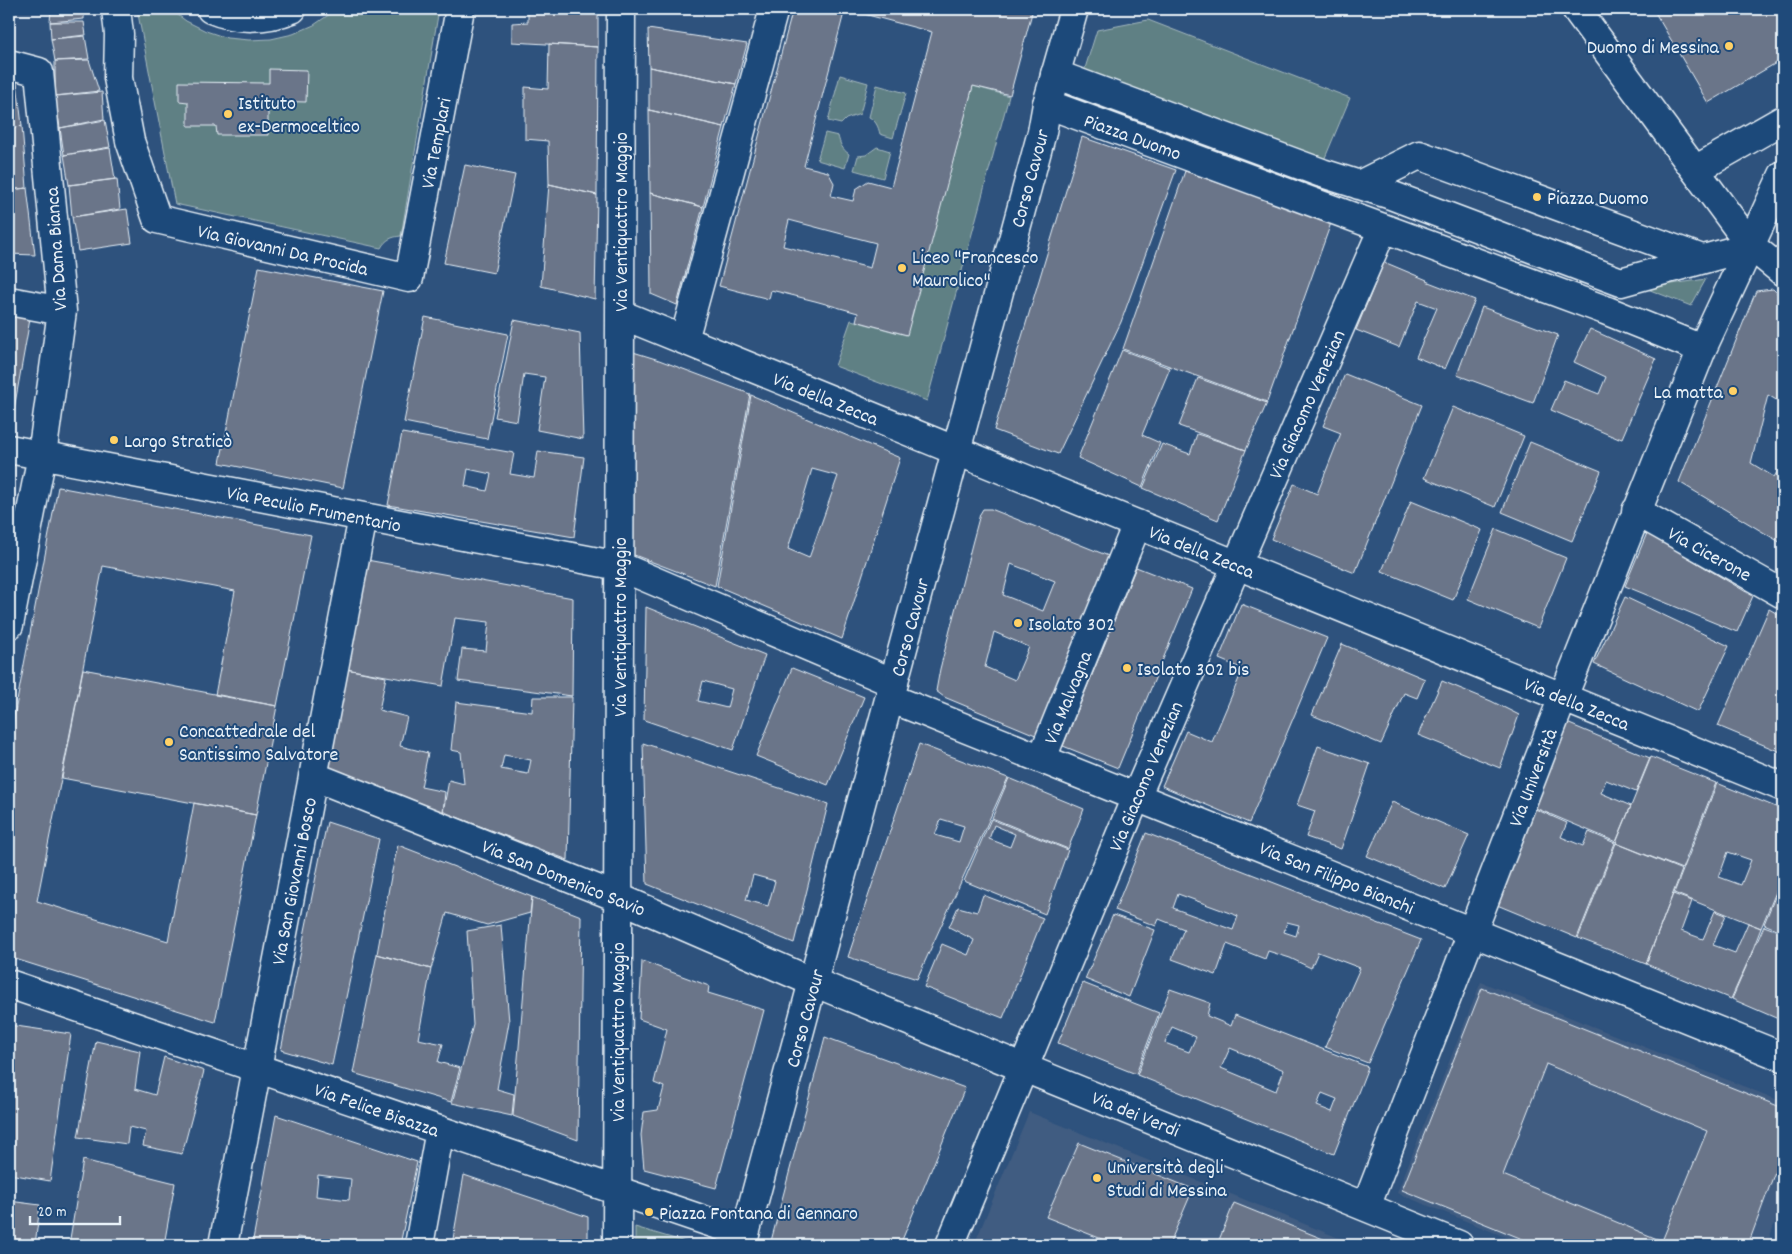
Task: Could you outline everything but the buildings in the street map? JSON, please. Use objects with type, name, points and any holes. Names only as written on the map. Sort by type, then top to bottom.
[{"type":"street","name":"Via Giovanni Da Procida","points":[[116,9],[119,34],[118,78],[130,141],[157,219],[409,278]]},
{"type":"street","points":[[212,9],[221,13],[243,17],[265,16],[292,9]]},
{"type":"street","name":"Via Templari","points":[[409,278],[460,9]]},
{"type":"street","name":"Via Ventiquattro Maggio","points":[[617,1245],[621,9]]},
{"type":"street","points":[[684,340],[774,9]]},
{"type":"street","name":"Corso Cavour","points":[[744,1240],[1042,132],[1055,74],[1074,9]]},
{"type":"street","points":[[1576,9],[1751,246],[1783,272]]},
{"type":"street","name":"Via Dama Bianca","points":[[9,64],[40,72],[62,311],[42,455],[9,625]]},
{"type":"street","points":[[1055,74],[1322,173],[1388,194],[1621,282],[1751,246]]},
{"type":"street","name":"Piazza Duomo","points":[[1047,104],[1605,310],[1702,349]]},
{"type":"street","points":[[1696,170],[1783,120]]},
{"type":"street","points":[[1359,184],[1419,155],[1702,259]]},
{"type":"street","points":[[1702,349],[1783,175]]},
{"type":"street","name":"Via Giacomo Venezian","points":[[950,1245],[1025,1068],[1136,796],[1383,228]]},
{"type":"street","points":[[9,301],[62,311]]},
{"type":"street","name":"Via della Zecca","points":[[620,314],[1783,787]]},
{"type":"street","name":"Via Università","points":[[1366,1207],[1563,697],[1702,349]]},
{"type":"street","name":"Via Peculio Frumentario","points":[[9,449],[619,566],[669,588]]},
{"type":"street","name":"Via Cicerone","points":[[1636,511],[1783,594]]},
{"type":"street","name":"Via San Giovanni Bosco","points":[[223,1245],[363,517]]},
{"type":"street","name":"Via Malvagna","points":[[1042,758],[1137,524]]},
{"type":"street","name":"Via San Filippo Bianchi","points":[[669,588],[1042,758],[1783,1057]]},
{"type":"street","name":"Via San Domenico Savio","points":[[313,776],[618,897],[813,982]]},
{"type":"street","name":"Via dei Verdi","points":[[813,982],[1459,1245]]},
{"type":"street","name":"Via Felice Bisazza","points":[[9,984],[617,1190],[744,1240]]},
{"type":"street","points":[[419,1245],[440,1130]]},
{"type":"shaded area","points":[[1481,982],[1783,1102],[1783,1199],[1767,1245],[1525,1245],[1397,1193]]},
{"type":"shaded area","name":"Università degli Studi di Messina","points":[[1029,1112],[1356,1245],[974,1245]]},
{"type":"green space","points":[[137,9],[170,9],[186,21],[206,31],[227,38],[249,40],[271,39],[293,34],[314,25],[337,9],[439,9],[401,236],[385,242],[381,248],[175,204]]},
{"type":"green space","points":[[1148,20],[1350,98],[1322,165],[1082,78],[1097,30]]},
{"type":"green space","points":[[840,75],[868,83],[860,114],[846,119],[841,124],[828,121]]},
{"type":"green space","points":[[877,85],[906,93],[893,138],[880,134],[876,124],[869,117]]},
{"type":"green space","points":[[973,86],[1009,96],[927,401],[835,366],[851,320],[906,335]]},
{"type":"green space","points":[[1079,92],[1295,170],[1292,179],[1078,101]]},
{"type":"green space","points":[[825,133],[838,136],[842,146],[849,154],[845,168],[817,160]]},
{"type":"green space","points":[[877,147],[890,151],[883,178],[854,170],[858,156],[866,155]]},
{"type":"green space","points":[[1706,279],[1691,306],[1645,288]]},
{"type":"green space","points":[[635,1227],[695,1245],[635,1245]]},
{"type":"place","name":"Duomo di Messina","points":[[1729,46]]},
{"type":"place","name":"Istituto ex-Dermoceltico","points":[[228,114]]},
{"type":"place","name":"Piazza Duomo","points":[[1537,197]]},
{"type":"place","name":"Liceo \"Francesco Maurolico\"","points":[[902,268]]},
{"type":"place","name":"La matta","points":[[1733,391]]},
{"type":"place","name":"Largo Straticò","points":[[114,440]]},
{"type":"place","name":"Isolato 302","points":[[1018,623]]},
{"type":"place","name":"Isolato 302 bis","points":[[1127,668]]},
{"type":"place","name":"Concattedrale del Santissimo Salvatore","points":[[169,742]]},
{"type":"place","name":"Università degli Studi di Messina","points":[[1097,1178]]},
{"type":"place","name":"Piazza Fontana di Gennaro","points":[[649,1212]]}]
